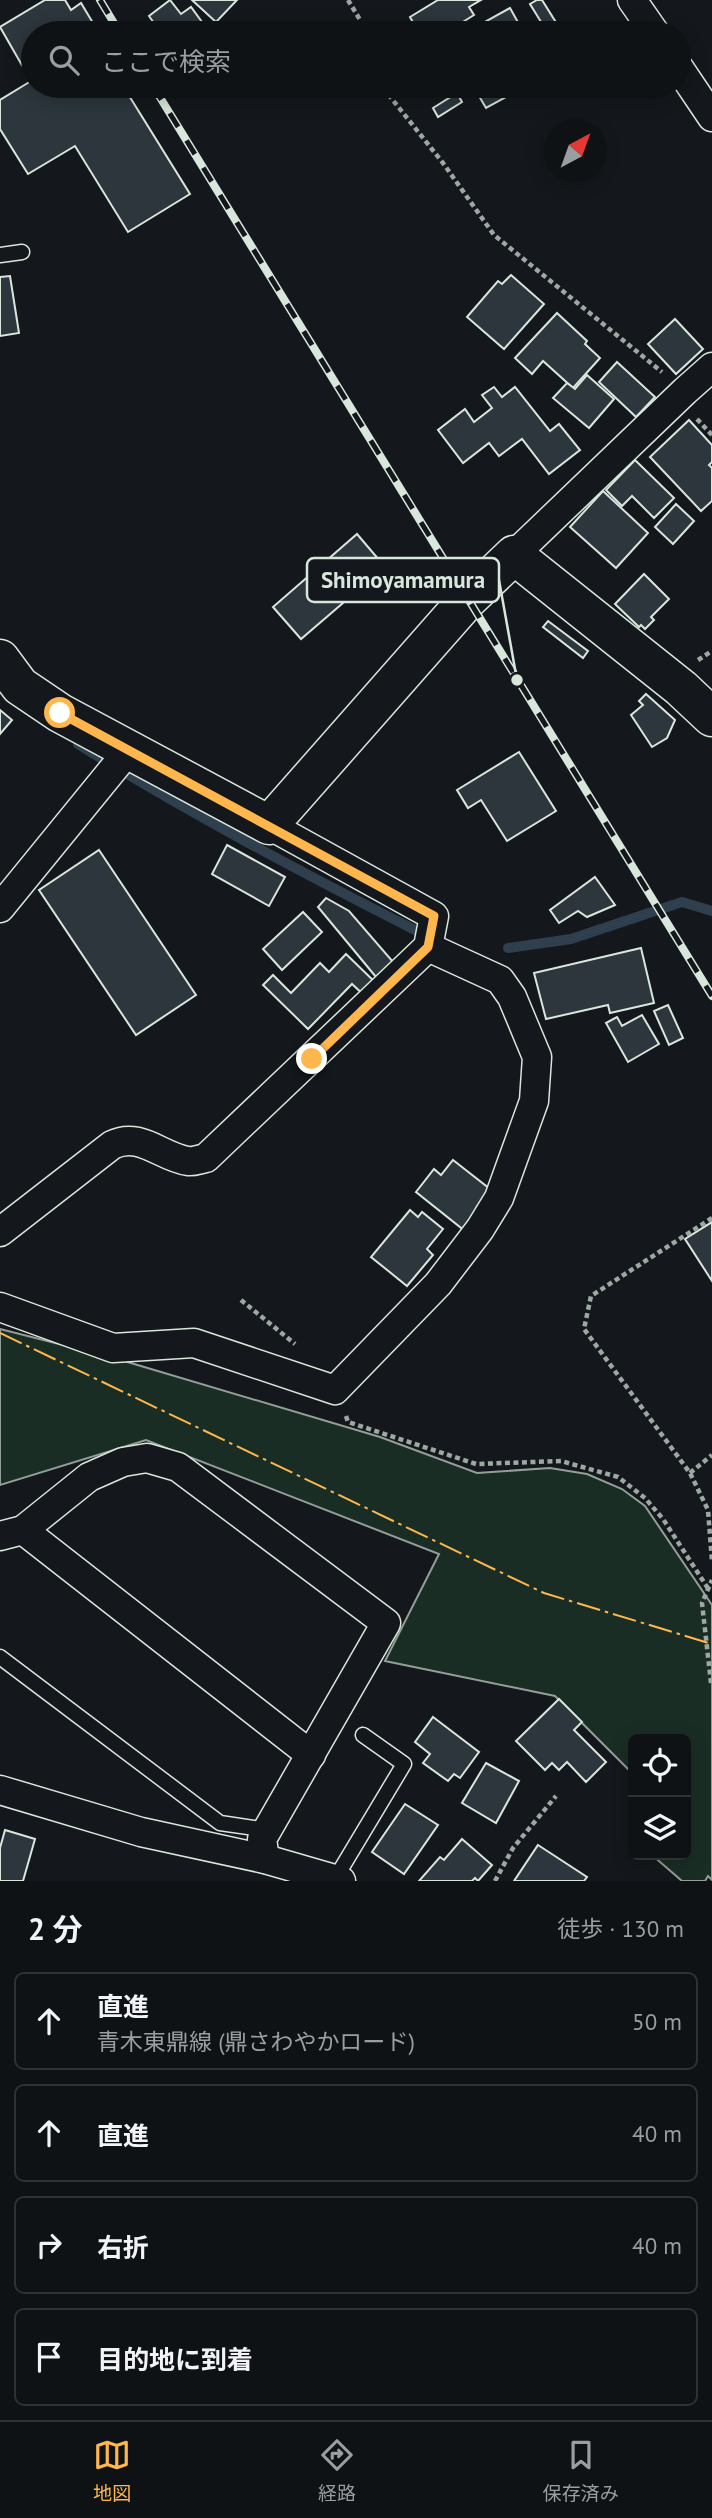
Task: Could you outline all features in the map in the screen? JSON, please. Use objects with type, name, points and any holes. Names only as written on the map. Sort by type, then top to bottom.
[{"type":"main road","points":[[0,659],[20,686],[60,713],[118,764],[269,825],[468,599],[513,555],[681,688],[712,717]]},
{"type":"street","points":[[632,0],[647,21]]},
{"type":"street","points":[[691,86],[712,117]]},
{"type":"street","points":[[513,555],[712,368]]},
{"type":"street","points":[[0,908],[118,764]]},
{"type":"street","points":[[0,1232],[121,1140],[135,1140],[190,1161],[206,1158],[428,947],[434,916],[269,825]]},
{"type":"street","points":[[0,1307],[113,1348],[194,1343],[335,1391],[438,1284],[480,1229],[499,1198],[534,1101],[537,1057],[512,997],[500,979],[428,947]]},
{"type":"street","points":[[265,1859],[262,1839],[268,1830],[311,1755],[386,1623],[178,1467],[147,1458],[123,1462],[89,1477],[11,1533],[311,1755]]},
{"type":"street","points":[[0,1790],[141,1832],[265,1859],[338,1880]]},
{"type":"lane","points":[[0,255],[22,251]]},
{"type":"lane","points":[[0,1657],[220,1823],[268,1830]]},
{"type":"lane","points":[[338,1880],[404,1765],[363,1735]]},
{"type":"path","points":[[348,0],[361,21]]},
{"type":"path","points":[[391,98],[443,163],[494,235],[685,391]]},
{"type":"path","points":[[712,1218],[591,1296],[584,1329],[690,1473],[708,1510],[712,1561]]},
{"type":"path","points":[[335,1391],[348,1422],[476,1464],[561,1461],[618,1477],[645,1498],[663,1519],[709,1590]]},
{"type":"path","points":[[690,1473],[712,1455]]},
{"type":"path","points":[[710,1683],[702,1603],[712,1580]]},
{"type":"path","points":[[495,1881],[513,1848],[556,1796]]},
{"type":"green space","points":[[0,1329],[114,1358],[380,1437],[477,1473],[550,1468],[587,1474],[622,1489],[645,1506],[712,1605],[712,1880],[708,1876],[705,1881],[682,1881],[658,1860],[691,1860],[691,1734],[628,1734],[628,1769],[555,1696],[385,1661],[439,1554],[146,1440],[0,1485]]},
{"type":"building","points":[[45,0],[65,0],[71,10],[81,3],[92,21],[21,21],[21,64],[0,27]]},
{"type":"building","points":[[170,0],[181,14],[191,7],[201,21],[153,21],[149,16]]},
{"type":"building","points":[[192,0],[237,0],[215,21]]},
{"type":"building","points":[[438,0],[481,0],[469,7],[474,15],[464,21],[412,21],[410,17]]},
{"type":"building","points":[[542,0],[555,21],[540,21],[530,4]]},
{"type":"building","points":[[510,8],[517,21],[487,21]]},
{"type":"building","points":[[21,87],[21,98],[130,98],[190,194],[128,232],[75,146],[28,174],[0,129],[0,100]]},
{"type":"building","points":[[449,98],[460,98],[462,102],[438,117],[433,108]]},
{"type":"building","points":[[480,98],[504,98],[486,108]]},
{"type":"building","points":[[511,275],[544,304],[504,349],[467,317],[498,281],[502,284]]},
{"type":"building","points":[[10,276],[19,333],[0,336],[0,277]]},
{"type":"building","points":[[557,313],[587,341],[585,344],[600,358],[573,388],[543,361],[532,374],[515,358]]},
{"type":"building","points":[[675,319],[703,349],[676,374],[648,344]]},
{"type":"building","points":[[617,362],[655,397],[636,417],[599,382]]},
{"type":"building","points":[[587,375],[614,399],[589,428],[553,398],[567,383],[575,389]]},
{"type":"building","points":[[494,387],[502,397],[515,387],[550,431],[559,424],[580,450],[549,474],[522,439],[499,456],[489,443],[463,463],[438,430],[465,409],[474,422],[492,408],[482,395]]},
{"type":"building","points":[[689,420],[712,445],[712,462],[709,465],[712,468],[712,501],[701,511],[650,457]]},
{"type":"building","points":[[635,460],[674,498],[654,518],[632,496],[622,506],[606,490]]},
{"type":"building","points":[[603,491],[648,533],[616,568],[570,527]]},
{"type":"building","points":[[676,504],[694,521],[673,544],[655,527]]},
{"type":"building","points":[[357,534],[385,567],[301,639],[273,607]]},
{"type":"building","points":[[644,574],[669,599],[651,617],[654,620],[645,629],[641,625],[639,627],[615,604]]},
{"type":"building","points":[[548,621],[588,651],[583,658],[543,627]]},
{"type":"building","points":[[646,694],[675,720],[667,738],[652,747],[631,715],[643,705],[639,701]]},
{"type":"building","points":[[0,710],[12,720],[0,734]]},
{"type":"building","points":[[519,752],[556,811],[507,841],[481,800],[468,808],[457,790]]},
{"type":"building","points":[[227,845],[285,877],[269,906],[212,874]]},
{"type":"building","points":[[99,850],[196,995],[136,1035],[39,890]]},
{"type":"building","points":[[595,877],[615,905],[587,917],[578,911],[559,923],[550,910]]},
{"type":"building","points":[[326,898],[349,911],[394,963],[376,977],[318,907]]},
{"type":"building","points":[[303,912],[322,932],[282,970],[263,949]]},
{"type":"building","points":[[641,948],[654,1003],[610,1013],[608,1005],[546,1019],[534,973]]},
{"type":"building","points":[[346,954],[378,985],[366,997],[352,984],[308,1029],[263,985],[273,975],[291,993],[320,963],[329,972]]},
{"type":"building","points":[[668,1005],[683,1038],[669,1045],[654,1011]]},
{"type":"building","points":[[642,1015],[659,1044],[628,1062],[606,1023],[617,1017],[622,1026]]},
{"type":"building","points":[[453,1160],[490,1189],[476,1208],[479,1212],[465,1231],[416,1192],[434,1169],[441,1175]]},
{"type":"building","points":[[410,1210],[418,1217],[422,1212],[443,1229],[427,1249],[433,1255],[407,1286],[371,1257]]},
{"type":"building","points":[[712,1222],[712,1281],[685,1239]]},
{"type":"building","points":[[559,1699],[582,1722],[574,1730],[606,1762],[586,1782],[567,1762],[559,1770],[552,1763],[545,1770],[516,1741]]},
{"type":"building","points":[[433,1717],[479,1752],[460,1778],[454,1774],[448,1781],[423,1763],[430,1754],[415,1742]]},
{"type":"building","points":[[486,1763],[519,1781],[496,1823],[462,1803]]},
{"type":"building","points":[[405,1804],[438,1825],[404,1874],[372,1852]]},
{"type":"building","points":[[5,1830],[35,1839],[23,1881],[0,1881],[0,1848]]},
{"type":"building","points":[[462,1839],[492,1865],[478,1881],[475,1878],[472,1881],[419,1881],[440,1857],[444,1860]]},
{"type":"building","points":[[538,1845],[587,1877],[584,1881],[514,1881]]},
{"type":"waterway","points":[[78,744],[245,841],[415,930]]},
{"type":"waterway","points":[[508,948],[571,939],[682,902],[712,911]]},
{"type":"railway","points":[[100,0],[113,21]]},
{"type":"railway","points":[[160,98],[712,996]]},
{"type":"power","points":[[0,1333],[544,1593],[712,1644]]},
{"type":"place","name":"Shimoyamamura","points":[[517,680]]},
{"type":"route","points":[[60,713],[434,916],[428,947],[312,1059]]}]
